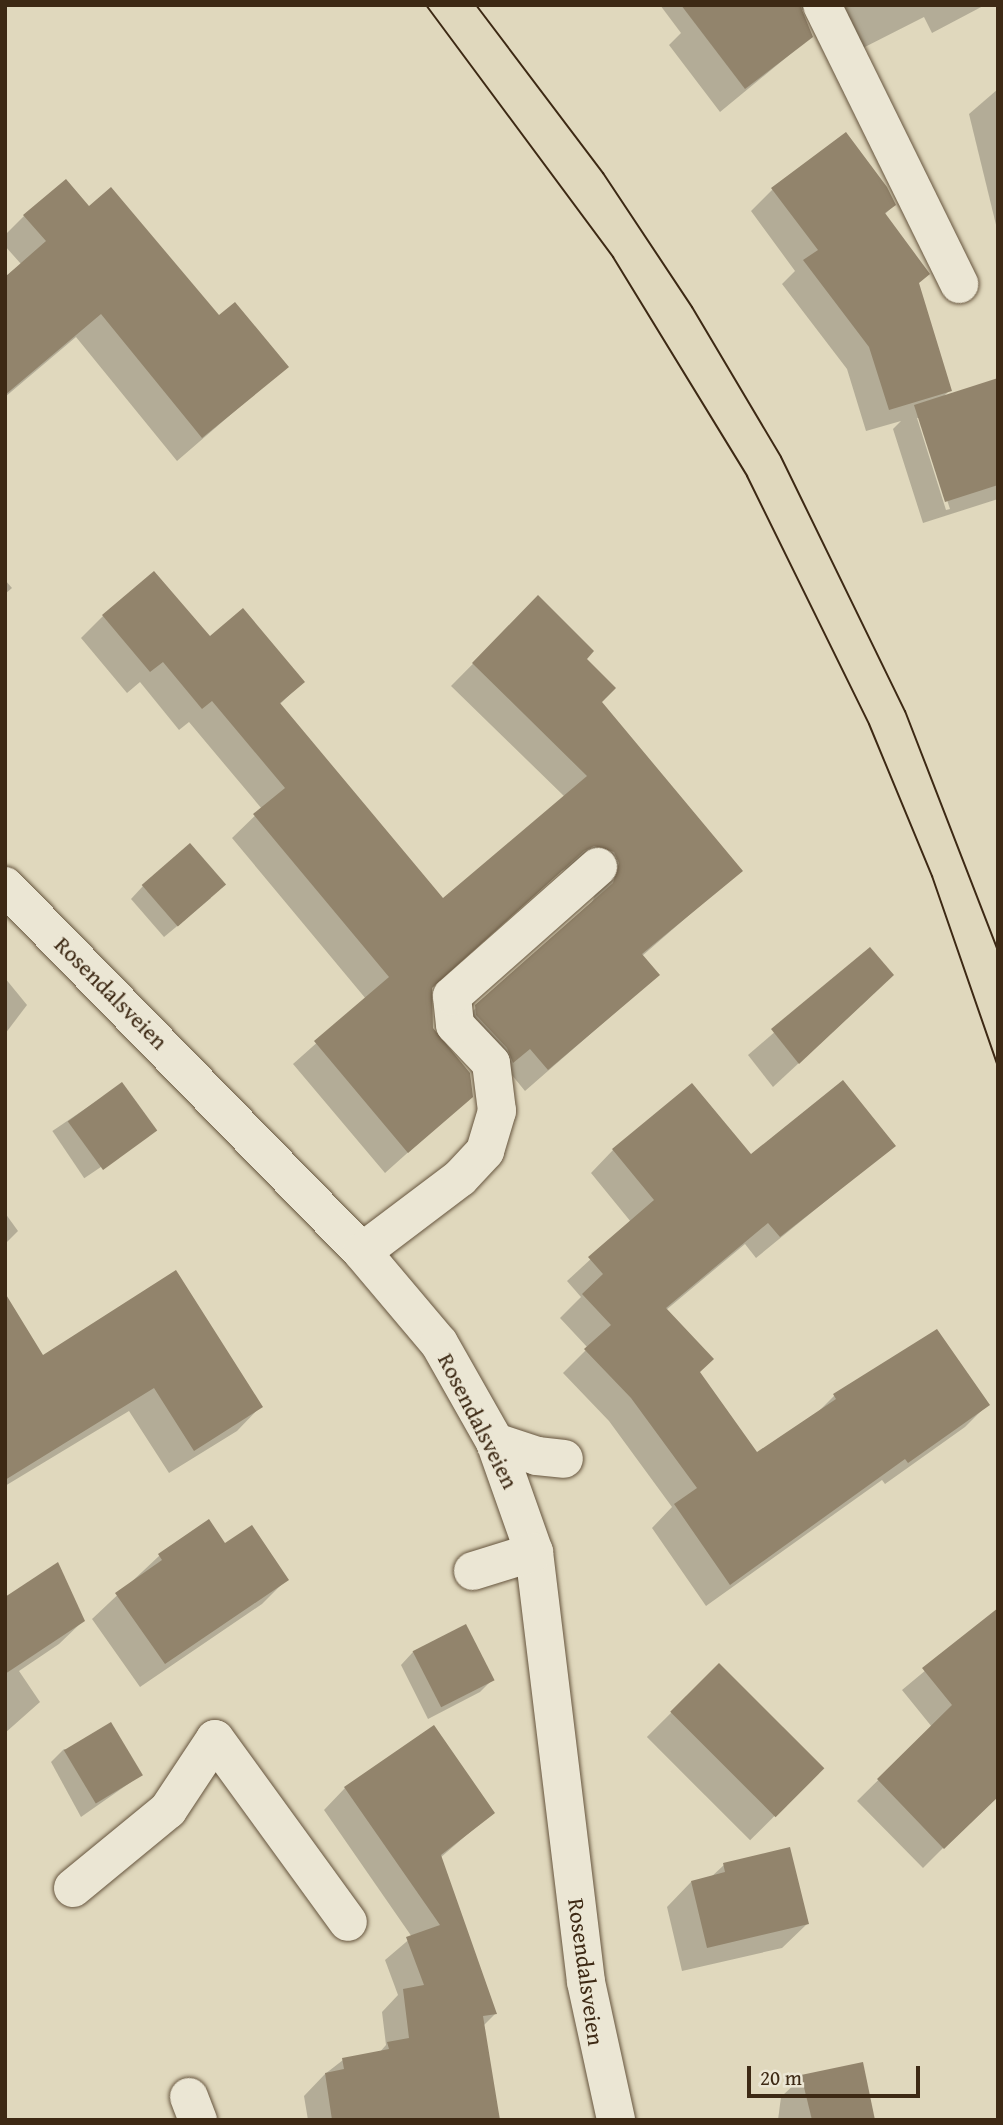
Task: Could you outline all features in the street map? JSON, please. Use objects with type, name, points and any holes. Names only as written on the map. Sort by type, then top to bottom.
[{"type":"street","points":[[822,5],[959,284]]},
{"type":"street","points":[[362,1252],[460,1178],[485,1151],[497,1111],[494,1076],[491,1063],[455,1025],[452,996],[597,867]]},
{"type":"street","name":"Rosendalsveien","points":[[5,886],[362,1252],[439,1343],[495,1442],[513,1483],[534,1552],[586,1982],[598,2055],[616,2120]]},
{"type":"street","points":[[495,1442],[537,1456],[564,1459]]},
{"type":"street","points":[[473,1571],[534,1552]]},
{"type":"street","points":[[73,1888],[168,1810],[215,1739],[348,1922]]},
{"type":"building","points":[[681,5],[800,5],[813,37],[745,89]]},
{"type":"building","points":[[846,132],[887,187],[896,205],[885,213],[930,274],[919,283],[952,391],[889,410],[869,347],[803,260],[818,250],[771,188]]},
{"type":"building","points":[[66,179],[89,206],[111,187],[219,315],[235,302],[289,367],[202,438],[101,314],[5,395],[5,277],[46,241],[23,215]]},
{"type":"building","points":[[998,378],[998,485],[945,502],[914,405]]},
{"type":"building","points":[[154,571],[210,636],[243,608],[305,682],[280,703],[443,898],[587,776],[472,663],[538,595],[594,651],[587,659],[616,688],[602,702],[743,871],[642,954],[660,975],[548,1070],[530,1049],[513,1063],[507,1048],[476,1015],[475,1005],[613,883],[619,863],[614,852],[594,846],[584,851],[432,988],[433,1028],[470,1073],[473,1097],[408,1153],[314,1041],[389,977],[253,814],[285,788],[212,701],[202,709],[163,662],[150,672],[102,615]]},
{"type":"building","points":[[190,843],[226,885],[178,926],[142,885]]},
{"type":"building","points":[[870,947],[894,975],[799,1064],[771,1029]]},
{"type":"building","points":[[843,1080],[896,1146],[780,1237],[768,1223],[666,1308],[714,1359],[700,1372],[757,1452],[836,1399],[833,1394],[937,1329],[990,1405],[908,1463],[905,1459],[730,1585],[674,1504],[697,1488],[631,1398],[584,1349],[611,1325],[582,1294],[603,1274],[588,1257],[654,1200],[612,1149],[692,1083],[751,1154]]},
{"type":"building","points":[[122,1082],[157,1131],[103,1170],[68,1121]]},
{"type":"building","points":[[176,1270],[263,1407],[194,1451],[154,1388],[5,1480],[5,1293],[43,1355]]},
{"type":"building","points":[[209,1519],[225,1543],[252,1525],[289,1580],[165,1664],[115,1593],[162,1560],[158,1554]]},
{"type":"building","points":[[58,1562],[85,1621],[5,1674],[5,1597]]},
{"type":"building","points":[[998,1608],[998,1797],[944,1849],[877,1779],[952,1705],[922,1668]]},
{"type":"building","points":[[466,1624],[495,1680],[441,1707],[413,1651]]},
{"type":"building","points":[[719,1663],[824,1768],[776,1817],[670,1712]]},
{"type":"building","points":[[111,1722],[143,1775],[96,1803],[64,1750]]},
{"type":"building","points":[[434,1725],[495,1813],[441,1855],[497,2014],[483,2016],[500,2120],[332,2120],[325,2073],[344,2069],[342,2058],[389,2049],[387,2042],[409,2038],[403,1989],[424,1985],[406,1937],[440,1925],[344,1787]]},
{"type":"building","points":[[790,1847],[809,1924],[707,1948],[691,1881],[725,1872],[723,1863]]},
{"type":"building","points":[[863,2062],[875,2120],[812,2120],[801,2075]]},
{"type":"tram line","points":[[426,5],[613,257],[747,476],[869,724],[932,876],[998,1067]]},
{"type":"tram line","points":[[476,5],[603,173],[692,307],[781,457],[905,711],[998,951]]}]
